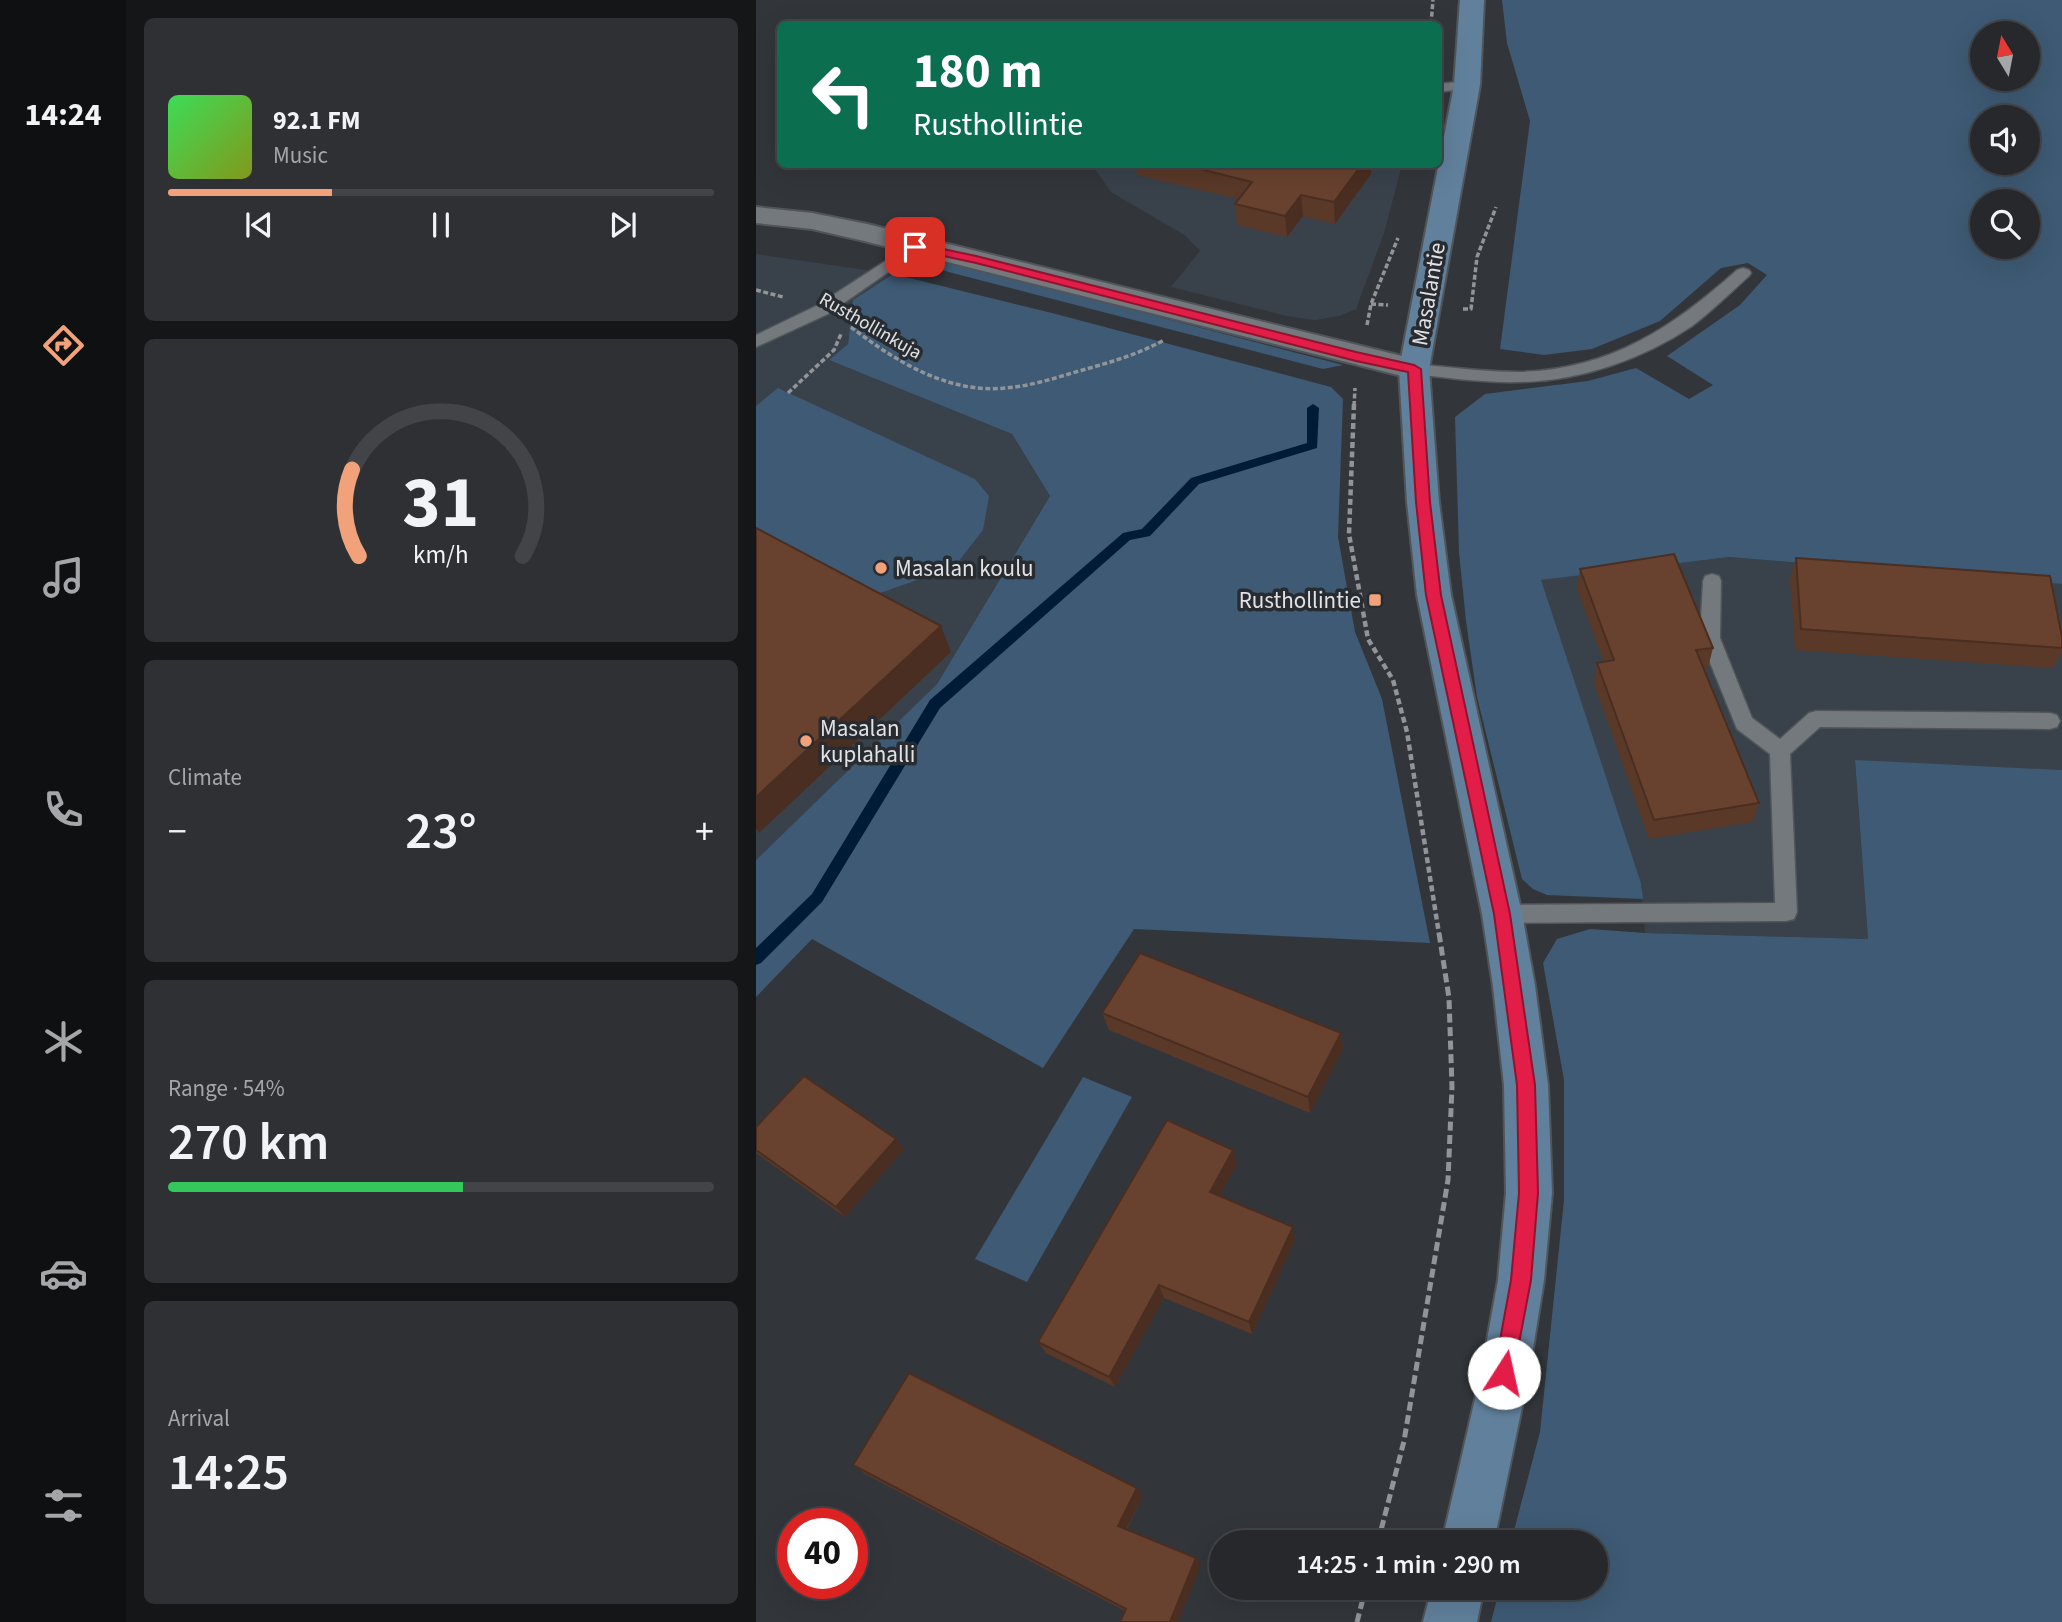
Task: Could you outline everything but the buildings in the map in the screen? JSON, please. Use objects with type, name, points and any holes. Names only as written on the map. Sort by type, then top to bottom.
[{"type":"street","name":"Masalantie","points":[[1442,166],[1453,86],[1472,0]]},
{"type":"street","name":"Masalantie","points":[[1442,168],[1414,369],[1423,502],[1434,595],[1502,914],[1526,1085],[1529,1193],[1519,1293],[1470,1530]]},
{"type":"street","points":[[756,215],[840,225],[915,247],[1414,369]]},
{"type":"street","points":[[756,238],[841,247],[915,247]]},
{"type":"street","points":[[1450,1622],[1455,1600]]},
{"type":"lane","points":[[756,342],[822,310],[915,247]]},
{"type":"lane","points":[[1414,369],[1535,376],[1584,368],[1639,349],[1686,322],[1743,273]]},
{"type":"lane","points":[[1502,914],[1786,912],[1780,751],[1744,723],[1710,638],[1712,581]]},
{"type":"lane","points":[[1780,751],[1816,719],[2050,721]]},
{"type":"path","points":[[1431,21],[1433,0]]},
{"type":"path","points":[[1367,323],[1371,304],[1400,233]]},
{"type":"path","name":"Rusthollinkuja","points":[[756,290],[822,310],[905,363],[964,388],[994,390],[1026,386],[1140,354],[1171,337]]},
{"type":"path","points":[[788,393],[834,350],[846,323]]},
{"type":"path","points":[[1356,374],[1349,534],[1368,639],[1394,680],[1407,732],[1449,998],[1452,1087],[1448,1180],[1404,1441],[1381,1530]]},
{"type":"path","points":[[1357,1622],[1363,1600]]},
{"type":"shaded area","points":[[1502,0],[2062,0],[2062,584],[1729,557],[1541,580],[1641,883],[1643,899],[1547,895],[1533,889],[1522,879],[1477,697],[1459,552],[1455,417],[1485,394],[1588,381],[1636,368],[1689,399],[1713,385],[1667,356],[1740,305],[1767,275],[1748,263],[1721,268],[1660,321],[1592,349],[1544,355],[1500,349],[1530,121],[1507,43]]},
{"type":"shaded area","points":[[1094,168],[1401,168],[1384,233],[1356,309],[1339,316],[1315,320],[1287,316],[1171,287],[1200,251],[1186,236],[1111,192]]},
{"type":"shaded area","name":"Masalan koulu","points":[[756,254],[893,274],[853,300],[848,344],[829,360],[1012,434],[1050,496],[937,684],[756,860]]},
{"type":"shaded area","points":[[920,257],[934,258],[1343,365],[1323,369],[914,263]]},
{"type":"shaded area","points":[[893,274],[1331,387],[1343,399],[1338,537],[1355,632],[1382,699],[1430,943],[1134,929],[1043,1068],[812,939],[756,997],[756,860],[937,684],[1050,496],[1012,434],[829,360],[848,344],[853,300]]},
{"type":"shaded area","points":[[778,388],[975,479],[989,496],[983,530],[958,562],[877,594],[756,528],[756,406]]},
{"type":"shaded area","points":[[1729,557],[2062,584],[2062,770],[1855,761],[1868,939],[1645,933],[1641,883],[1540,580]]},
{"type":"shaded area","points":[[1855,760],[2062,770],[2062,1622],[1491,1622],[1497,1600],[1608,1600],[1608,1530],[1514,1530],[1540,1432],[1564,1200],[1564,1080],[1543,963],[1557,939],[1590,929],[1868,939]]},
{"type":"shaded area","points":[[1083,1077],[1132,1097],[1027,1282],[975,1259]]},
{"type":"waterway","points":[[756,958],[817,898],[935,704],[1127,536],[1146,533],[1195,481],[1313,445],[1313,408]]},
{"type":"place","name":"Masalan koulu","points":[[881,568]]},
{"type":"place","name":"Rusthollintie","points":[[1375,600]]},
{"type":"place","name":"Masalan kuplahalli","points":[[806,741]]},
{"type":"route","points":[[915,247],[1414,369],[1423,502],[1434,595],[1502,914],[1526,1085],[1529,1193],[1521,1280],[1504,1373]]}]
